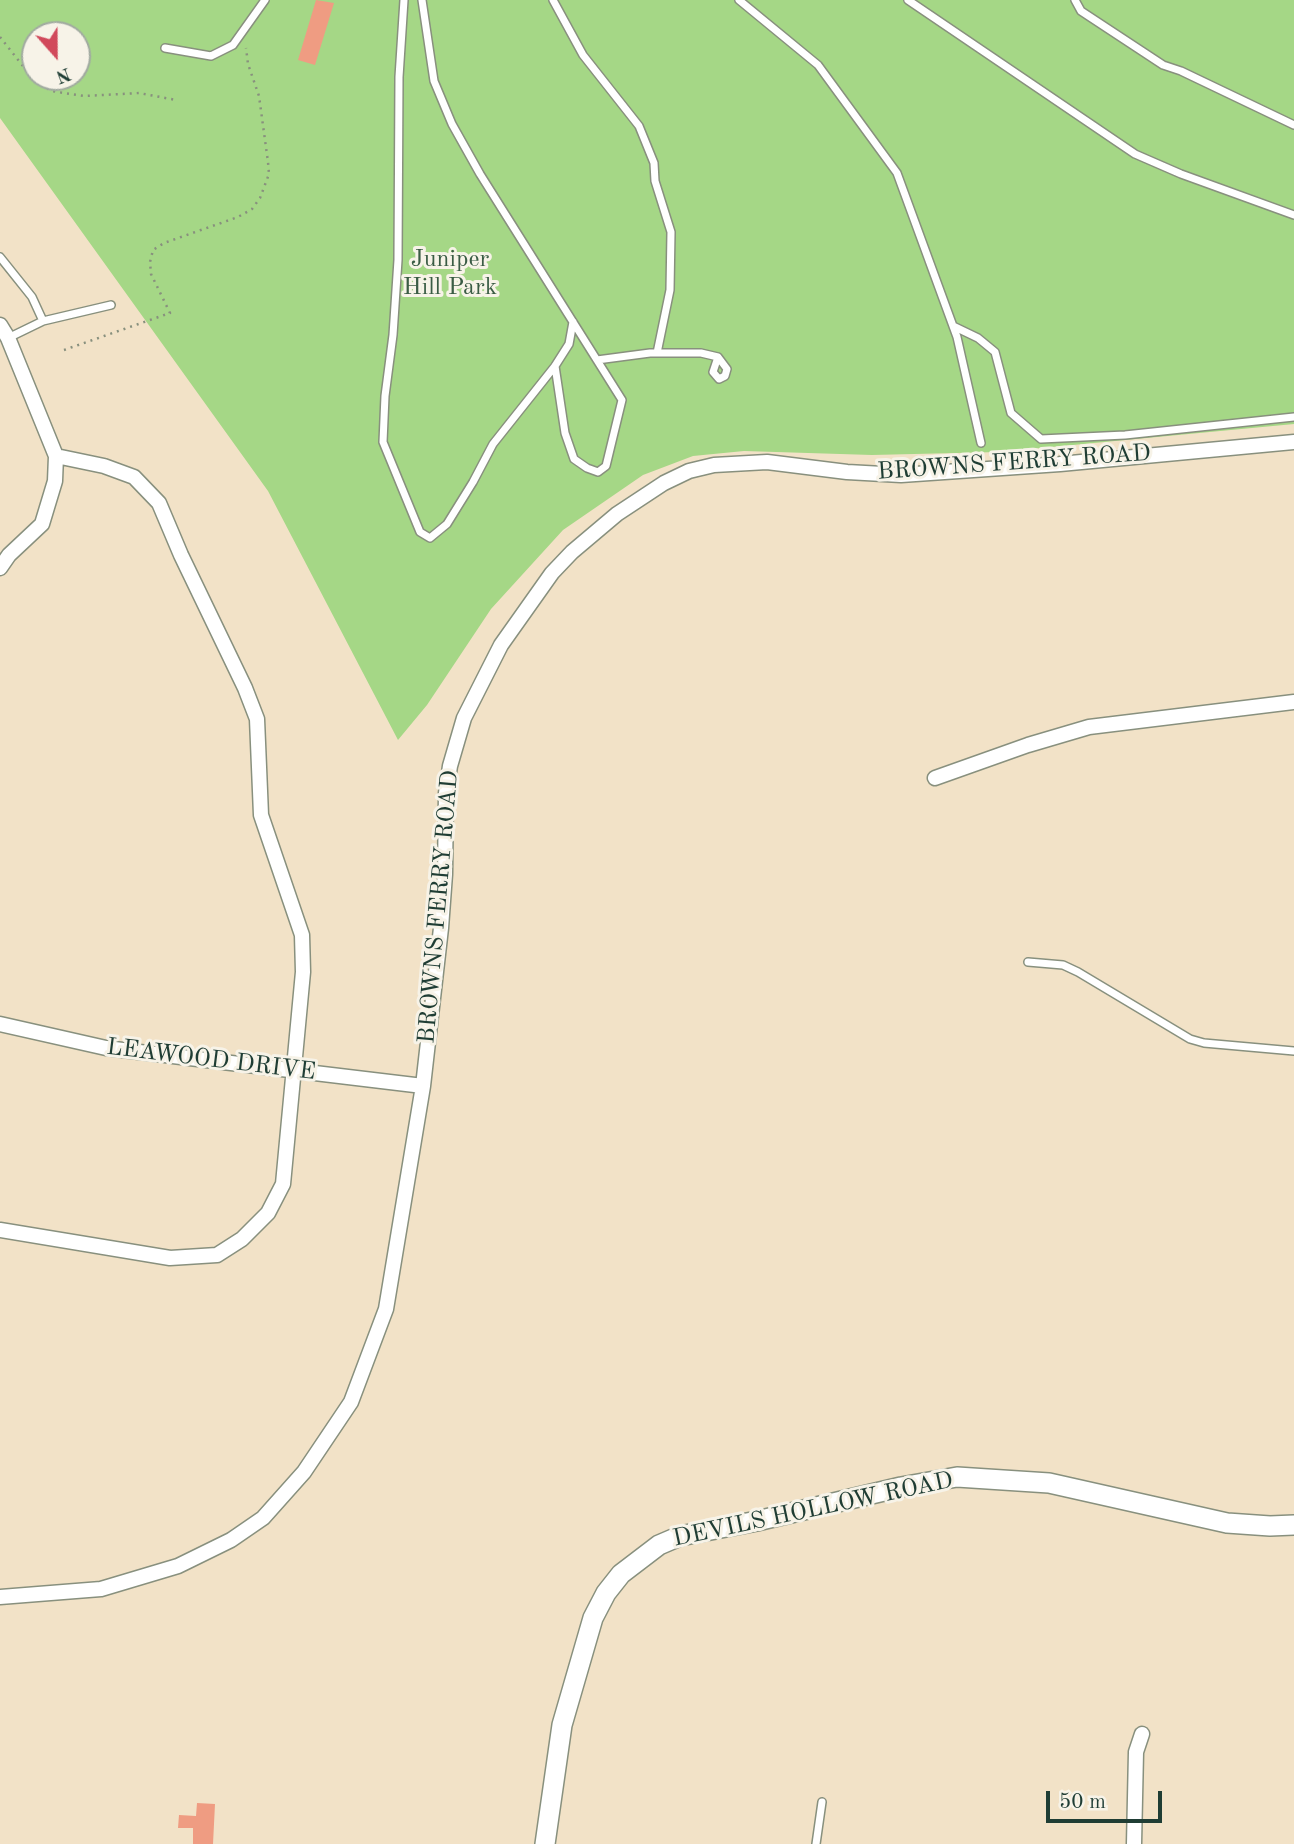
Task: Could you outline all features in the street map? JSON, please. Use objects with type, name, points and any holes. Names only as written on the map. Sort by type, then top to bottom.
[{"type":"main road","name":"DEVILS HOLLOW ROAD","points":[[545,1844],[562,1725],[593,1618],[606,1593],[621,1574],[639,1558],[671,1539],[693,1532],[757,1521],[901,1487],[957,1477],[1049,1483],[1227,1523],[1294,1525]]},
{"type":"street","points":[[0,568],[9,555],[41,524],[55,481],[56,456],[4,332]]},
{"type":"street","name":"BROWNS FERRY ROAD","points":[[0,1597],[101,1589],[178,1566],[247,1530],[263,1518],[304,1472],[351,1402],[386,1309],[423,1086],[441,928],[446,793],[456,742],[487,670],[517,620],[552,573],[572,552],[617,514],[664,482],[689,471],[714,465],[767,462],[901,475],[1060,464],[1294,442]]},
{"type":"street","points":[[0,1230],[170,1258],[217,1255],[242,1239],[268,1213],[283,1184],[303,972],[302,935],[261,815],[257,719],[159,503],[134,477],[104,466],[56,456]]},
{"type":"street","points":[[935,778],[1089,727],[1294,702]]},
{"type":"street","name":"LEAWOOD DRIVE","points":[[0,1024],[106,1048],[423,1086]]},
{"type":"street","points":[[1134,1844],[1136,1752],[1142,1734]]},
{"type":"lane","points":[[165,48],[211,55],[233,45],[265,0]]},
{"type":"lane","points":[[404,0],[399,77],[398,260],[383,442],[420,533],[430,538],[447,524],[493,444],[555,366],[569,344],[573,322]]},
{"type":"lane","points":[[422,0],[434,81],[452,124],[480,174],[622,400],[606,466],[598,472],[574,459],[565,433],[555,366]]},
{"type":"lane","points":[[553,0],[583,55],[639,126],[654,163],[655,181],[671,232],[670,290],[657,354]]},
{"type":"lane","points":[[739,0],[818,65],[897,173],[952,325],[981,443]]},
{"type":"lane","points":[[908,0],[1135,154],[1181,174],[1294,215]]},
{"type":"lane","points":[[1075,0],[1081,11],[1163,65],[1294,125]]},
{"type":"lane","points":[[0,257],[32,297],[43,321]]},
{"type":"lane","points":[[4,332],[111,304]]},
{"type":"lane","points":[[952,325],[978,338],[996,352],[1011,413],[1041,439],[1125,435],[1294,417]]},
{"type":"lane","points":[[597,360],[657,354],[701,353],[718,357]]},
{"type":"lane","points":[[1028,962],[1063,965],[1078,972],[1190,1039],[1204,1043],[1294,1051]]},
{"type":"lane","points":[[816,1844],[822,1802]]},
{"type":"path","points":[[0,37],[30,75],[51,91],[84,96],[139,93],[176,100]]},
{"type":"path","points":[[64,350],[170,313],[151,274],[153,250],[164,243],[239,217],[253,209],[260,198],[269,174],[268,162],[260,96],[248,64],[246,48]]},
{"type":"green space","name":"Juniper Hill Park","points":[[0,0],[1294,0],[1294,424],[999,452],[872,455],[744,451],[693,456],[643,475],[563,530],[491,609],[427,705],[398,740],[268,491],[0,118]]},
{"type":"building","points":[[316,0],[334,3],[315,65],[298,60]]},
{"type":"building","points":[[197,1803],[215,1804],[213,1844],[193,1844],[193,1828],[178,1828],[179,1815],[196,1816]]}]
